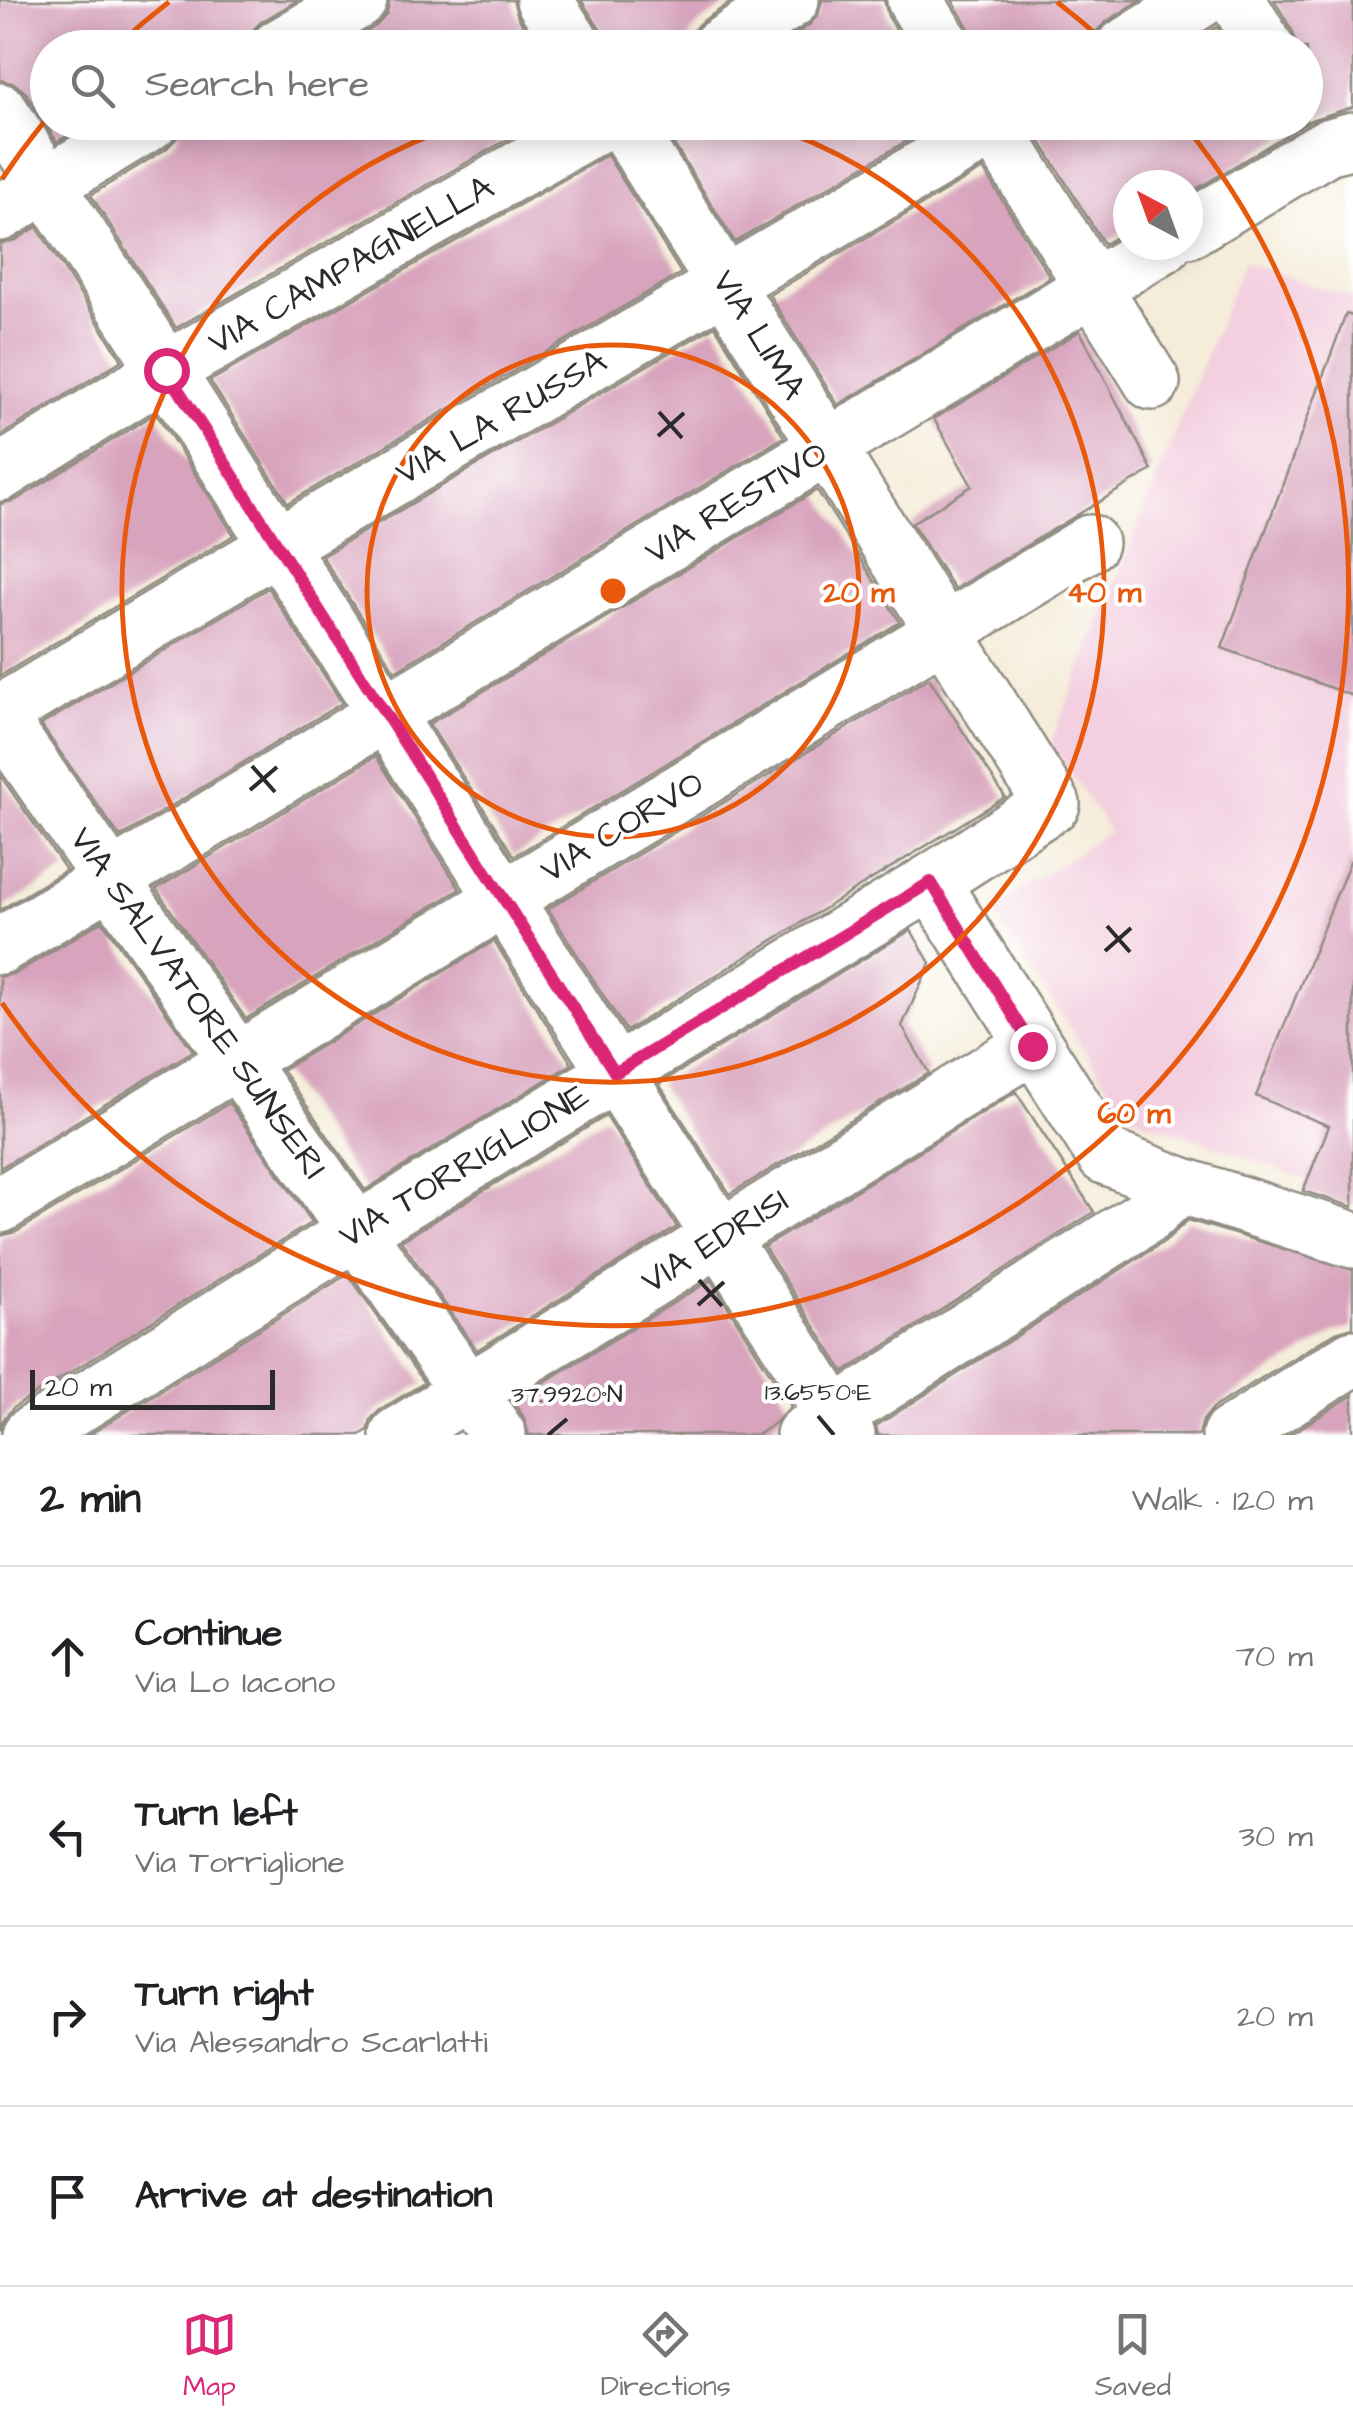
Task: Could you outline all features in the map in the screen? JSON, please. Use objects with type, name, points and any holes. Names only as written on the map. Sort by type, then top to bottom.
[{"type":"street","points":[[308,30],[359,0]]},
{"type":"street","points":[[544,0],[563,30]]},
{"type":"street","points":[[745,30],[791,0]]},
{"type":"street","points":[[915,0],[933,30]]},
{"type":"street","points":[[1152,30],[1200,0]]},
{"type":"street","points":[[1237,0],[1255,30]]},
{"type":"street","points":[[0,111],[720,1238],[828,1428],[1148,1215],[1180,1185]]},
{"type":"street","points":[[0,213],[120,140]]},
{"type":"street","name":"VIA CAMPAGNELLA","points":[[0,473],[166,370],[570,140]]},
{"type":"street","name":"VIA LIMA","points":[[635,140],[1052,804]]},
{"type":"street","name":"VIA LA RUSSA","points":[[0,716],[278,546],[969,140]]},
{"type":"street","points":[[1006,140],[1152,382]]},
{"type":"street","points":[[1203,220],[1319,140]]},
{"type":"street","name":"VIA RESTIVO","points":[[0,946],[1139,260]]},
{"type":"street","name":"VIA CORVO","points":[[0,1205],[1090,543]]},
{"type":"street","name":"VIA SALVATORE SUNSERI","points":[[0,716],[483,1414]]},
{"type":"street","name":"VIA TORRIGLIONE","points":[[30,1435],[1052,804]]},
{"type":"street","points":[[931,882],[1105,1156],[1180,1185],[1353,1240]]},
{"type":"street","name":"VIA EDRISI","points":[[398,1435],[483,1414],[720,1238],[1032,1046]]},
{"type":"street","points":[[1230,1435],[1353,1358]]},
{"type":"shaded area","points":[[1243,262],[1353,298],[1353,1197],[1127,1114],[991,910],[1109,831],[1051,743]]},
{"type":"building","points":[[0,0],[298,0],[253,30],[30,30],[30,99],[15,84],[0,80]]},
{"type":"building","points":[[390,0],[513,0],[526,30],[369,30],[387,14]]},
{"type":"building","points":[[581,0],[734,0],[694,30],[600,30]]},
{"type":"building","points":[[822,0],[884,0],[896,30],[802,30],[818,15]]},
{"type":"building","points":[[952,0],[1141,0],[1098,30],[970,30]]},
{"type":"building","points":[[1274,0],[1353,0],[1353,107],[1323,116],[1323,30],[1292,30]]},
{"type":"building","points":[[175,140],[506,140],[176,328],[91,195]]},
{"type":"building","points":[[671,140],[908,140],[735,242]]},
{"type":"building","points":[[1039,140],[1278,140],[1203,185],[1203,170],[1113,170],[1113,239],[1104,244]]},
{"type":"building","points":[[607,155],[681,273],[288,503],[210,381]]},
{"type":"building","points":[[983,169],[1050,277],[838,405],[769,295]]},
{"type":"building","points":[[37,227],[122,360],[0,436],[0,244],[16,240]]},
{"type":"building","points":[[1346,314],[1353,316],[1353,696],[1222,648]]},
{"type":"building","points":[[715,326],[784,437],[395,671],[322,556]]},
{"type":"building","points":[[1080,331],[1152,470],[954,589],[912,523],[972,486],[934,419]]},
{"type":"building","points":[[156,413],[234,535],[0,676],[0,504],[16,500]]},
{"type":"building","points":[[817,490],[900,622],[514,856],[429,724]]},
{"type":"building","points":[[268,588],[342,703],[120,837],[41,725]]},
{"type":"building","points":[[929,678],[1005,797],[626,1031],[548,909]]},
{"type":"building","points":[[376,756],[460,889],[246,1019],[156,889]]},
{"type":"building","points":[[0,775],[66,870],[0,910]]},
{"type":"building","points":[[1350,861],[1353,1207],[1303,1191],[1329,1126],[1256,1096]]},
{"type":"building","points":[[102,921],[193,1051],[0,1168],[0,977],[16,973]]},
{"type":"building","points":[[911,930],[930,963],[902,1026],[929,1073],[730,1194],[659,1084]]},
{"type":"building","points":[[494,941],[572,1064],[365,1190],[282,1070]]},
{"type":"building","points":[[1016,1092],[1094,1212],[844,1372],[764,1247]]},
{"type":"building","points":[[229,1103],[312,1222],[13,1408],[0,1430],[0,1236],[16,1232]]},
{"type":"building","points":[[606,1116],[677,1227],[477,1350],[401,1241]]},
{"type":"building","points":[[1188,1220],[1353,1270],[1353,1327],[1336,1332],[1213,1408],[1203,1420],[1199,1435],[878,1435],[876,1426],[1165,1241]]},
{"type":"building","points":[[348,1274],[424,1383],[381,1409],[371,1419],[368,1430],[360,1435],[89,1435]]},
{"type":"building","points":[[711,1280],[791,1406],[776,1422],[757,1435],[529,1435],[513,1401]]},
{"type":"building","points":[[1353,1395],[1353,1435],[1289,1435]]},
{"type":"route","points":[[166,370],[615,1073],[931,882],[1032,1046]]}]
